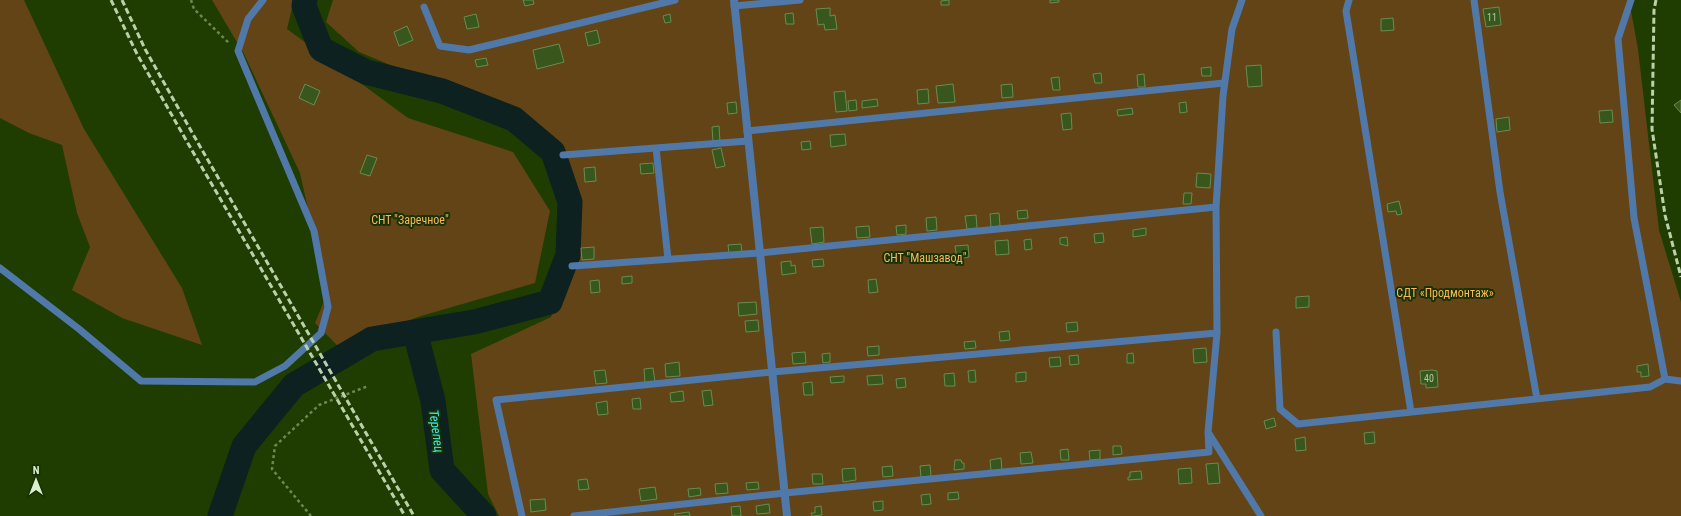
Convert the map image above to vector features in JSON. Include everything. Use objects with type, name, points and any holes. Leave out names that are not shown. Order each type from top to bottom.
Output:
[{"type":"street","points":[[734,3],[787,516]]},
{"type":"lane","points":[[0,268],[79,329],[141,381],[255,382],[285,366],[321,333],[328,307],[314,232],[238,51],[248,19],[263,0]]},
{"type":"lane","points":[[424,7],[440,46],[468,50],[674,0]]},
{"type":"lane","points":[[734,3],[800,0]]},
{"type":"lane","points":[[574,516],[785,493],[1208,452],[1208,432],[1217,333],[1216,207],[1224,83],[1232,29],[1242,0]]},
{"type":"lane","points":[[1349,0],[1346,11],[1411,412]]},
{"type":"lane","points":[[1474,0],[1500,192],[1537,399]]},
{"type":"lane","points":[[1631,0],[1618,40],[1634,218],[1665,379]]},
{"type":"lane","points":[[747,131],[1224,83]]},
{"type":"lane","points":[[563,155],[748,141]]},
{"type":"lane","points":[[656,148],[668,259]]},
{"type":"lane","points":[[572,266],[759,253],[1216,207]]},
{"type":"lane","points":[[1276,332],[1280,409],[1298,424],[1650,387],[1665,379],[1681,381]]},
{"type":"lane","points":[[522,516],[496,400],[772,372],[1217,333]]},
{"type":"lane","points":[[1208,432],[1261,516]]},
{"type":"path","points":[[191,0],[194,9],[238,51]]},
{"type":"path","points":[[311,516],[272,469],[275,446],[319,405],[368,386]]},
{"type":"green space","points":[[0,0],[24,0],[84,129],[182,288],[202,345],[122,318],[72,290],[90,247],[77,213],[62,145],[29,133],[0,118]]},
{"type":"green space","name":"СНТ \"Заречное\"","points":[[212,0],[294,0],[287,29],[408,118],[513,152],[550,211],[535,283],[421,316],[338,346],[315,323],[327,294],[300,173],[244,54]]},
{"type":"green space","name":"СНТ \"Машзавод\"","points":[[333,0],[1629,0],[1638,49],[1659,230],[1681,302],[1681,516],[499,516],[488,494],[471,354],[551,317],[571,261],[580,203],[566,163],[516,112],[436,84],[359,52],[326,22]]},
{"type":"building","points":[[523,0],[533,0],[534,4],[525,6]]},
{"type":"building","points":[[949,0],[949,5],[941,5],[941,1]]},
{"type":"building","points":[[1050,0],[1059,0],[1059,2],[1050,3]]},
{"type":"building","points":[[1499,7],[1501,25],[1486,27],[1483,9]]},
{"type":"building","points":[[830,8],[830,16],[835,15],[837,29],[825,30],[824,24],[818,25],[816,9]]},
{"type":"building","points":[[793,13],[794,24],[786,24],[785,14]]},
{"type":"building","points":[[476,14],[479,27],[467,29],[464,17]]},
{"type":"building","points":[[670,14],[671,22],[665,23],[663,16]]},
{"type":"building","points":[[1393,18],[1394,30],[1381,31],[1381,19]]},
{"type":"building","points":[[407,26],[413,40],[399,46],[394,32]]},
{"type":"building","points":[[597,30],[600,43],[588,46],[585,33]]},
{"type":"building","points":[[559,44],[564,62],[537,69],[533,50]]},
{"type":"building","points":[[486,58],[488,65],[477,67],[475,60]]},
{"type":"building","points":[[1261,65],[1262,86],[1248,87],[1246,66]]},
{"type":"building","points":[[1211,67],[1211,76],[1202,76],[1201,68]]},
{"type":"building","points":[[1101,73],[1102,83],[1095,83],[1093,74]]},
{"type":"building","points":[[1144,74],[1145,87],[1138,87],[1137,75]]},
{"type":"building","points":[[1059,77],[1060,90],[1053,90],[1051,78]]},
{"type":"building","points":[[305,84],[320,91],[314,105],[299,98]]},
{"type":"building","points":[[953,84],[955,102],[938,103],[936,86]]},
{"type":"building","points":[[1012,84],[1013,97],[1002,98],[1001,85]]},
{"type":"building","points":[[928,89],[929,103],[918,104],[917,90]]},
{"type":"building","points":[[845,91],[847,111],[836,112],[834,92]]},
{"type":"building","points":[[877,99],[878,106],[862,108],[862,101]]},
{"type":"building","points":[[856,100],[857,110],[849,111],[848,101]]},
{"type":"building","points":[[1681,100],[1681,113],[1674,105]]},
{"type":"building","points":[[736,102],[737,113],[728,114],[727,103]]},
{"type":"building","points":[[1186,102],[1187,112],[1180,113],[1179,103]]},
{"type":"building","points":[[1132,108],[1133,114],[1118,116],[1117,110]]},
{"type":"building","points":[[1612,110],[1613,122],[1600,123],[1599,111]]},
{"type":"building","points":[[1071,113],[1072,129],[1063,130],[1061,114]]},
{"type":"building","points":[[1509,117],[1510,130],[1497,132],[1496,119]]},
{"type":"building","points":[[719,126],[720,142],[713,142],[712,127]]},
{"type":"building","points":[[845,134],[846,145],[831,147],[830,135]]},
{"type":"building","points":[[810,141],[811,149],[802,150],[801,142]]},
{"type":"building","points":[[721,148],[725,166],[716,168],[712,150]]},
{"type":"building","points":[[367,155],[377,158],[370,176],[360,173]]},
{"type":"building","points":[[653,163],[654,173],[641,174],[640,164]]},
{"type":"building","points":[[595,167],[596,181],[585,182],[584,168]]},
{"type":"building","points":[[1197,173],[1211,174],[1210,188],[1196,187]]},
{"type":"building","points":[[1184,193],[1192,193],[1191,204],[1183,204]]},
{"type":"building","points":[[1399,201],[1402,214],[1397,215],[1396,211],[1388,212],[1387,204]]},
{"type":"building","points":[[1027,210],[1028,218],[1018,219],[1017,211]]},
{"type":"building","points":[[999,213],[1000,226],[991,227],[990,214]]},
{"type":"building","points":[[976,215],[977,228],[967,229],[965,216]]},
{"type":"building","points":[[936,217],[937,230],[927,231],[926,218]]},
{"type":"building","points":[[906,225],[906,234],[897,235],[896,226]]},
{"type":"building","points":[[869,226],[870,237],[857,238],[856,227]]},
{"type":"building","points":[[823,227],[824,242],[812,244],[810,228]]},
{"type":"building","points":[[1146,228],[1146,235],[1133,237],[1133,230]]},
{"type":"building","points":[[1103,233],[1104,242],[1095,243],[1094,234]]},
{"type":"building","points":[[1067,237],[1068,246],[1060,244],[1060,238]]},
{"type":"building","points":[[1031,239],[1032,249],[1025,250],[1024,240]]},
{"type":"building","points":[[1008,240],[1009,254],[996,255],[995,241]]},
{"type":"building","points":[[741,244],[742,252],[729,253],[728,245]]},
{"type":"building","points":[[968,245],[969,257],[957,259],[955,246]]},
{"type":"building","points":[[594,247],[594,259],[582,260],[581,248]]},
{"type":"building","points":[[823,259],[824,266],[813,267],[812,260]]},
{"type":"building","points":[[791,261],[791,266],[795,265],[796,273],[782,275],[781,262]]},
{"type":"building","points":[[632,276],[632,283],[622,284],[622,277]]},
{"type":"building","points":[[876,279],[878,292],[869,293],[868,280]]},
{"type":"building","points":[[599,280],[600,292],[591,293],[590,281]]},
{"type":"building","points":[[1309,296],[1309,307],[1296,308],[1296,297]]},
{"type":"building","points":[[756,302],[757,314],[739,316],[738,303]]},
{"type":"building","points":[[758,320],[759,331],[746,332],[745,321]]},
{"type":"building","points":[[1077,322],[1078,331],[1067,332],[1066,323]]},
{"type":"building","points":[[1009,331],[1010,340],[1000,341],[999,332]]},
{"type":"building","points":[[975,341],[976,348],[965,349],[964,342]]},
{"type":"building","points":[[879,346],[879,355],[868,356],[867,347]]},
{"type":"building","points":[[1206,348],[1207,362],[1194,363],[1193,349]]},
{"type":"building","points":[[805,352],[806,363],[793,364],[792,353]]},
{"type":"building","points":[[830,353],[830,362],[823,363],[822,354]]},
{"type":"building","points":[[1133,353],[1134,363],[1127,363],[1127,354]]},
{"type":"building","points":[[1078,355],[1079,364],[1070,365],[1069,356]]},
{"type":"building","points":[[1060,357],[1061,366],[1050,367],[1049,358]]},
{"type":"building","points":[[679,362],[680,376],[666,377],[665,364]]},
{"type":"building","points":[[1648,364],[1649,376],[1641,377],[1641,372],[1637,372],[1637,366]]},
{"type":"building","points":[[653,368],[655,382],[645,383],[644,369]]},
{"type":"building","points":[[605,370],[607,383],[596,384],[594,371]]},
{"type":"building","points":[[975,370],[976,382],[969,382],[968,371]]},
{"type":"building","points":[[1420,371],[1437,371],[1438,387],[1426,388],[1426,384],[1421,384]]},
{"type":"building","points":[[1026,372],[1026,381],[1016,382],[1016,373]]},
{"type":"building","points":[[954,373],[955,386],[945,386],[944,374]]},
{"type":"building","points":[[882,375],[883,384],[868,385],[867,376]]},
{"type":"building","points":[[844,376],[844,382],[831,383],[830,377]]},
{"type":"building","points":[[905,378],[906,387],[897,388],[896,379]]},
{"type":"building","points":[[812,382],[813,395],[804,395],[803,383]]},
{"type":"building","points":[[711,390],[713,405],[704,406],[702,391]]},
{"type":"building","points":[[683,391],[684,401],[671,402],[670,393]]},
{"type":"building","points":[[640,398],[641,409],[633,409],[632,399]]},
{"type":"building","points":[[607,401],[608,414],[598,415],[596,403]]},
{"type":"building","points":[[1274,418],[1276,426],[1266,429],[1264,421]]},
{"type":"building","points":[[1374,432],[1375,443],[1365,444],[1364,433]]},
{"type":"building","points":[[1305,437],[1306,450],[1296,451],[1295,439]]},
{"type":"building","points":[[1113,446],[1121,446],[1122,454],[1113,455]]},
{"type":"building","points":[[1068,449],[1069,460],[1061,460],[1060,450]]},
{"type":"building","points":[[1100,450],[1100,459],[1090,460],[1089,451]]},
{"type":"building","points":[[1031,452],[1033,463],[1021,464],[1020,453]]},
{"type":"building","points":[[1001,458],[1002,470],[991,471],[990,460]]},
{"type":"building","points":[[955,460],[961,460],[962,463],[964,463],[964,469],[954,470]]},
{"type":"building","points":[[1218,463],[1220,483],[1208,484],[1206,464]]},
{"type":"building","points":[[930,465],[931,476],[921,477],[920,466]]},
{"type":"building","points":[[892,466],[893,476],[883,477],[882,467]]},
{"type":"building","points":[[855,468],[856,480],[843,482],[842,469]]},
{"type":"building","points":[[1191,468],[1192,483],[1179,484],[1178,469]]},
{"type":"building","points":[[1141,471],[1142,479],[1128,480],[1128,477],[1130,477],[1130,472]]},
{"type":"building","points":[[812,474],[822,474],[823,484],[813,484]]},
{"type":"building","points":[[587,479],[589,489],[579,490],[578,480]]},
{"type":"building","points":[[758,482],[759,489],[747,490],[746,483]]},
{"type":"building","points":[[727,483],[728,493],[716,494],[715,484]]},
{"type":"building","points":[[655,487],[657,499],[641,501],[639,489]]},
{"type":"building","points":[[700,488],[701,495],[689,497],[688,489]]},
{"type":"building","points":[[958,492],[959,499],[948,500],[948,493]]},
{"type":"building","points":[[930,494],[931,504],[922,505],[921,495]]},
{"type":"building","points":[[545,499],[546,510],[531,512],[530,500]]},
{"type":"building","points":[[883,501],[883,510],[874,511],[873,502]]},
{"type":"building","points":[[769,504],[770,513],[757,514],[756,506]]},
{"type":"building","points":[[740,506],[741,516],[732,516],[731,507]]},
{"type":"building","points":[[821,506],[822,515],[812,516],[811,513],[815,513],[815,507]]},
{"type":"building","points":[[689,512],[690,516],[675,516],[674,514]]},
{"type":"waterway","points":[[220,516],[244,446],[294,385],[372,339],[474,322],[550,302],[568,255],[570,202],[553,152],[514,119],[442,91],[366,72],[321,49],[304,6],[305,0]]},
{"type":"waterway","name":"Терепец","points":[[415,332],[433,401],[442,470],[484,516]]},
{"type":"railway","points":[[111,0],[137,54],[405,516]]},
{"type":"railway","points":[[122,0],[145,49],[194,136],[414,516]]},
{"type":"railway","points":[[1656,0],[1654,10],[1652,129],[1665,215],[1681,277]]},
{"type":"park label","name":"СДТ «Продмонтаж»","points":[[1445,293]]}]
